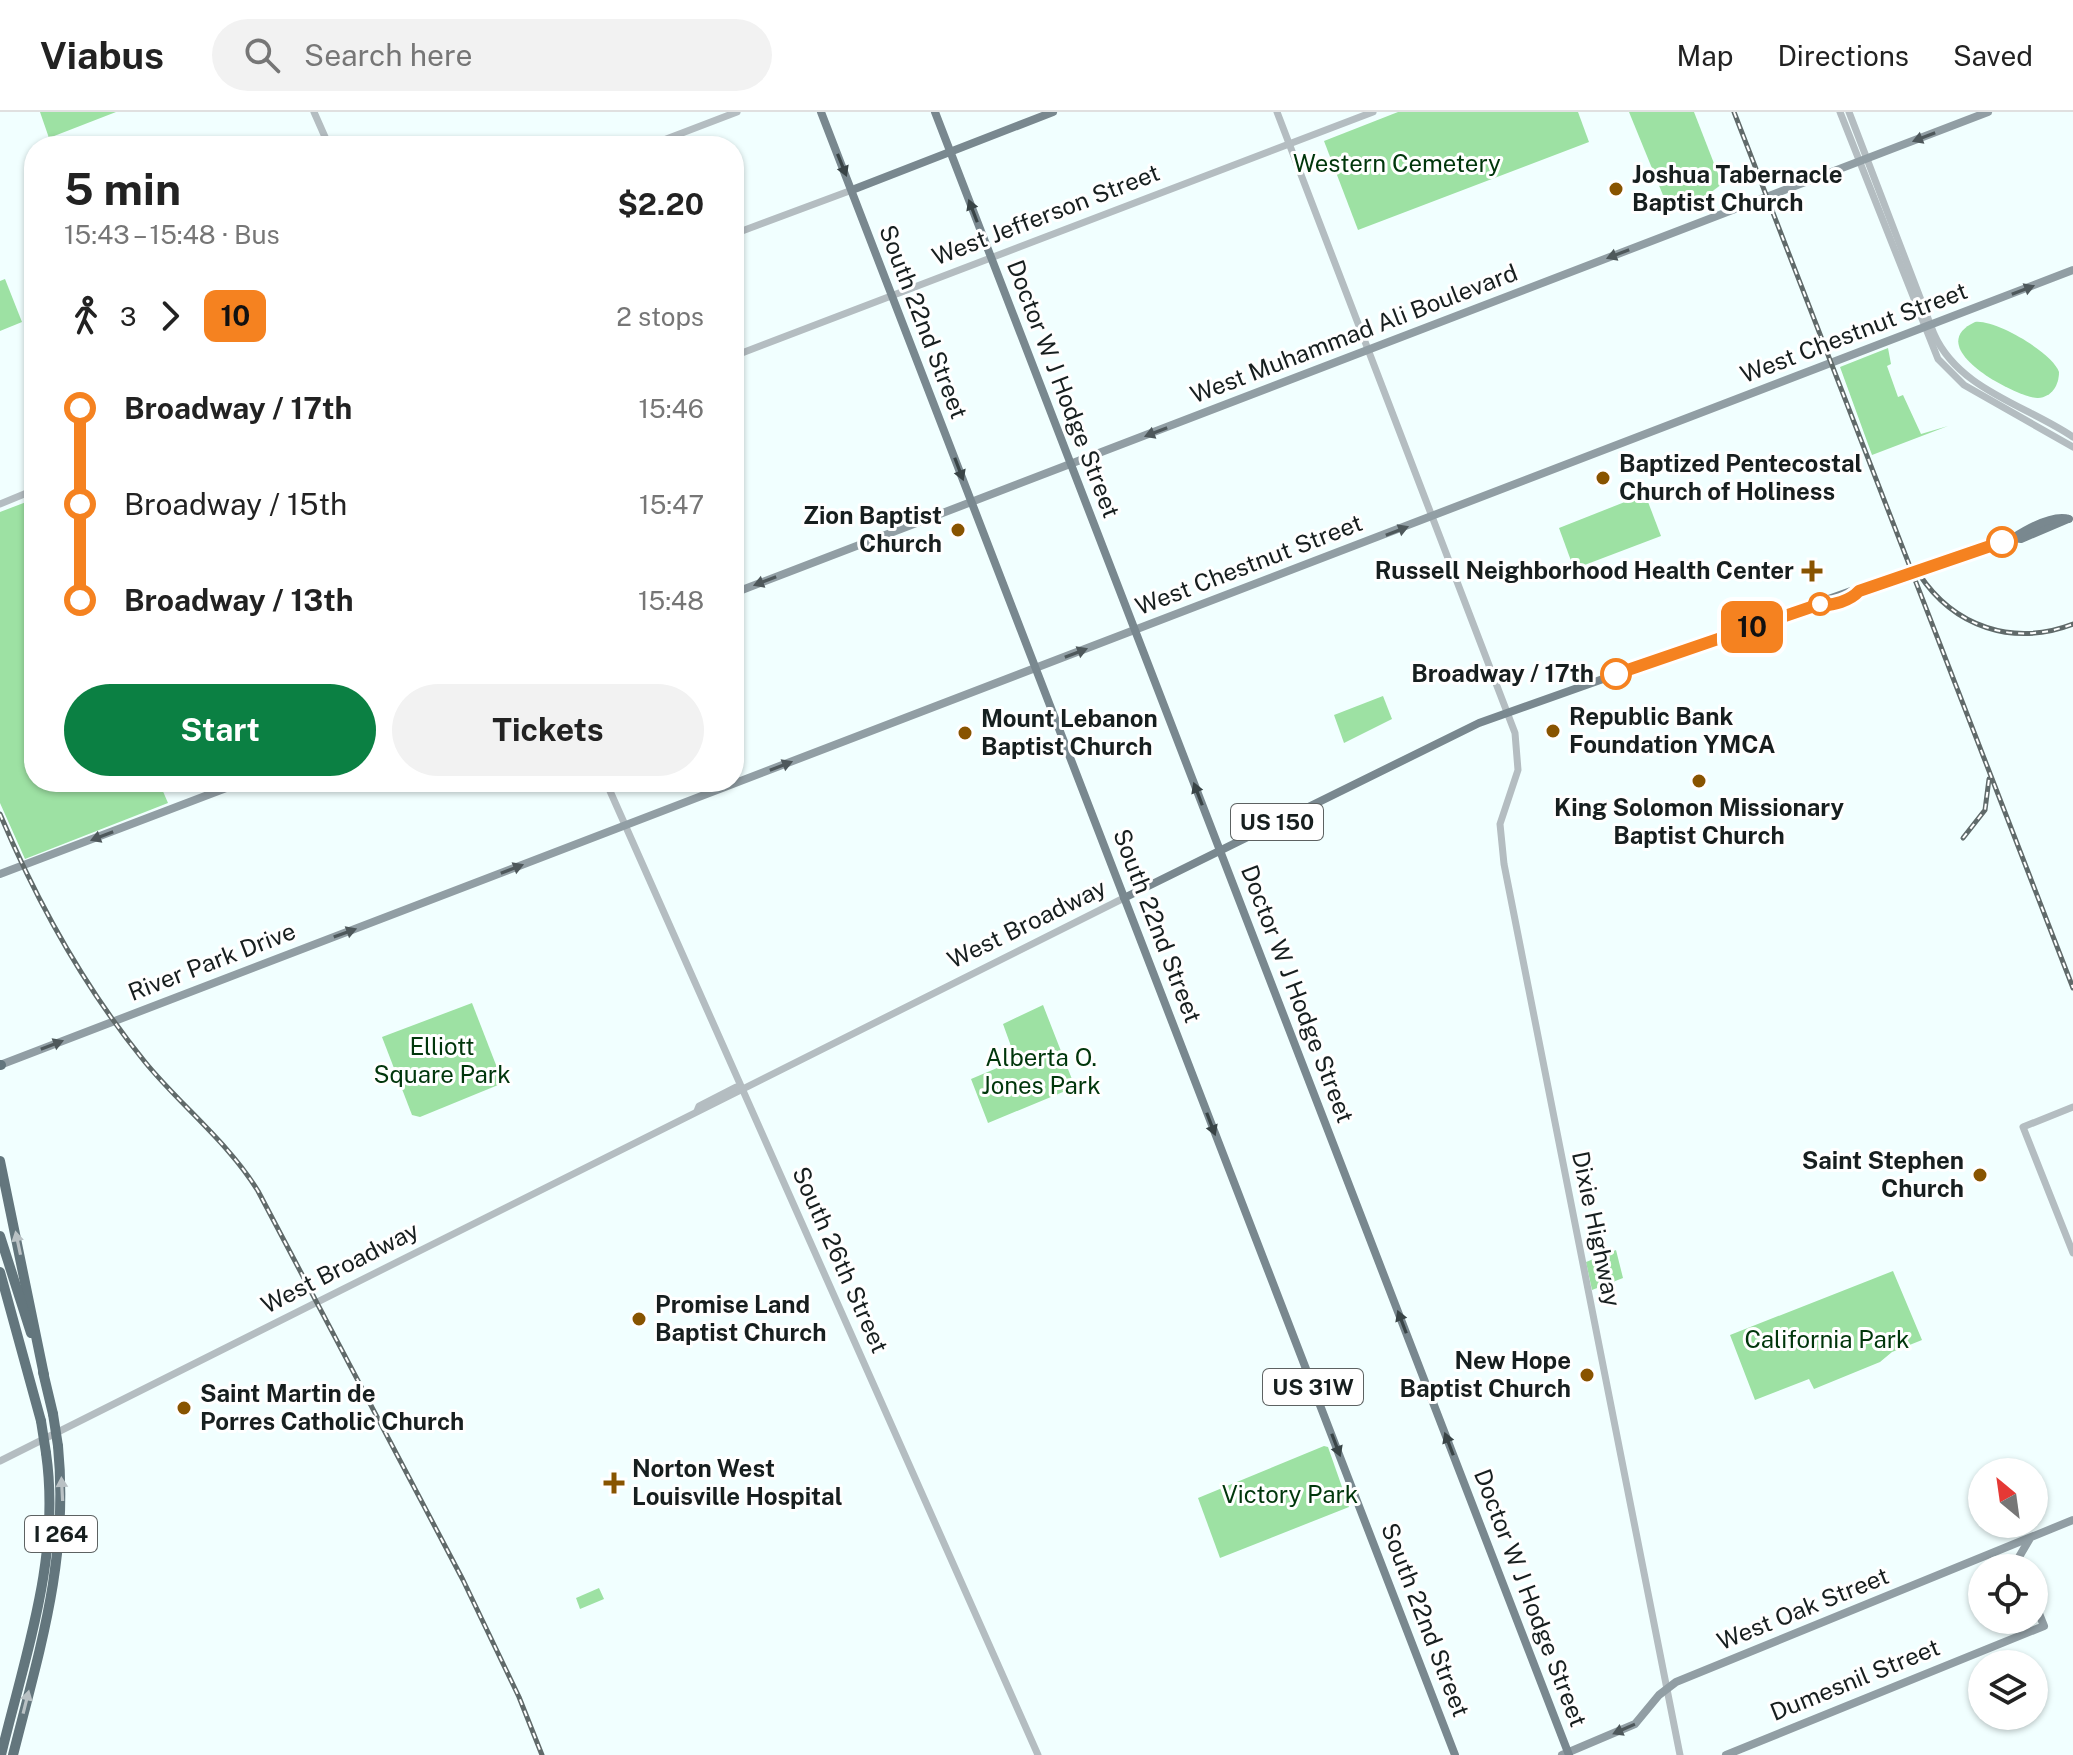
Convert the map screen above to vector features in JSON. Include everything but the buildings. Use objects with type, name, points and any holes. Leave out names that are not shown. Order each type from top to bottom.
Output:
[{"type":"highway","points":[[0,1161],[44,1375]]},
{"type":"highway","name":"I 264","points":[[0,1236],[44,1375],[53,1414],[58,1446],[62,1530],[46,1621],[13,1755]]},
{"type":"highway","name":"I 264","points":[[0,1272],[41,1421],[50,1530],[40,1602],[1,1755]]},
{"type":"highway","points":[[0,1295],[30,1379]]},
{"type":"main road","name":"South 22nd Street","points":[[821,112],[1455,1755]]},
{"type":"main road","name":"Doctor W J Hodge Street","points":[[935,112],[1566,1754]]},
{"type":"main road","points":[[852,190],[1053,112]]},
{"type":"main road","name":"West Muhammad Ali Boulevard","points":[[744,589],[1988,112]]},
{"type":"main road","name":"West Chestnut Street","points":[[744,781],[2073,270]]},
{"type":"main road","name":"West Broadway","points":[[1124,898],[1418,751],[1509,712],[1820,604],[1846,599],[1859,591],[2013,538],[2027,529],[2063,517],[2071,518]]},
{"type":"main road","points":[[0,874],[216,792]]},
{"type":"main road","name":"West Chestnut Street","points":[[439,897],[714,792]]},
{"type":"main road","name":"River Park Drive","points":[[0,1065],[439,897]]},
{"type":"main road","name":"West Oak Street","points":[[2048,1530],[2073,1520]]},
{"type":"main road","name":"West Oak Street","points":[[1566,1754],[1635,1724],[1666,1688],[2030,1538]]},
{"type":"main road","points":[[2010,1546],[2014,1554]]},
{"type":"main road","points":[[2012,1637],[2015,1634]]},
{"type":"main road","name":"Dumesnil Street","points":[[1726,1755],[2021,1634]]},
{"type":"street","points":[[314,112],[325,136]]},
{"type":"street","points":[[674,136],[737,112]]},
{"type":"street","name":"Dixie Highway","points":[[1277,112],[1509,712],[1517,743],[1518,770],[1500,824],[1502,854],[1680,1755]]},
{"type":"street","name":"West Jefferson Street","points":[[744,352],[1373,112]]},
{"type":"street","points":[[1840,112],[1863,160],[1938,359],[1958,380],[2073,447]]},
{"type":"street","points":[[1849,112],[1863,160]]},
{"type":"street","points":[[744,230],[852,190]]},
{"type":"street","points":[[1928,326],[1956,368],[2073,437]]},
{"type":"street","points":[[0,504],[24,494]]},
{"type":"street","name":"South 26th Street","points":[[611,792],[1038,1755]]},
{"type":"street","name":"West Broadway","points":[[1,1459],[697,1111],[699,1106],[736,1087],[743,1089],[1124,898]]},
{"type":"street","points":[[2073,1107],[2023,1127],[2073,1253]]},
{"type":"green space","points":[[40,112],[116,112],[54,136],[48,136]]},
{"type":"green space","name":"Western Cemetery","points":[[1398,112],[1578,112],[1589,142],[1358,230],[1324,141]]},
{"type":"green space","points":[[1629,112],[1694,112],[1722,184],[1698,202],[1667,205]]},
{"type":"green space","points":[[5,279],[22,322],[0,331],[0,281]]},
{"type":"green space","points":[[1975,322],[2009,331],[2046,356],[2059,372],[2054,390],[2043,397],[2028,396],[1979,370],[1966,358],[1959,345],[1961,333]]},
{"type":"green space","points":[[1888,348],[1891,364],[1887,366],[1898,397],[1903,395],[1921,434],[1948,426],[1872,455],[1840,367]]},
{"type":"green space","points":[[1645,494],[1661,536],[1574,569],[1559,528]]},
{"type":"green space","points":[[24,503],[24,792],[163,792],[168,803],[25,859],[0,803],[0,512]]},
{"type":"green space","points":[[1383,696],[1392,719],[1344,743],[1334,715]]},
{"type":"green space","name":"Elliott Square Park","points":[[472,1003],[503,1083],[420,1117],[412,1115],[382,1037]]},
{"type":"green space","name":"Alberta O. Jones Park","points":[[1043,1005],[1075,1087],[988,1123],[971,1079],[1016,1060],[1003,1024]]},
{"type":"green space","points":[[1616,1250],[1623,1278],[1592,1290],[1586,1262]]},
{"type":"green space","name":"California Park","points":[[1893,1271],[1922,1340],[1892,1352],[1880,1362],[1814,1389],[1809,1379],[1755,1400],[1730,1335]]},
{"type":"green space","name":"Victory Park","points":[[1328,1447],[1349,1507],[1220,1558],[1198,1498]]},
{"type":"green space","points":[[599,1588],[604,1599],[580,1609],[576,1598]]},
{"type":"railway","points":[[1734,112],[2073,988]]},
{"type":"railway","points":[[1919,574],[1949,607],[1987,628],[2029,633],[2051,631],[2073,624]]},
{"type":"railway","points":[[1963,838],[1985,810],[1989,779]]},
{"type":"railway","points":[[0,814],[46,911],[102,1004],[145,1062],[219,1140],[258,1191],[463,1580],[519,1697],[542,1755]]},
{"type":"bus line","name":"10","points":[[1616,674],[1820,604],[1827,606],[1854,596],[1859,591],[2002,542]]},
{"type":"place","name":"Joshua Tabernacle Baptist Church","points":[[1616,189]]},
{"type":"place","name":"Baptized Pentecostal Church of Holiness","points":[[1603,478]]},
{"type":"place","name":"Zion Baptist Church","points":[[958,530]]},
{"type":"place","name":"Russell Neighborhood Health Center","points":[[1812,571]]},
{"type":"place","name":"Broadway / 17th","points":[[1616,674]]},
{"type":"place","name":"Republic Bank Foundation YMCA","points":[[1553,731]]},
{"type":"place","name":"Mount Lebanon Baptist Church","points":[[965,733]]},
{"type":"place","name":"King Solomon Missionary Baptist Church","points":[[1699,781]]},
{"type":"place","name":"Saint Stephen Church","points":[[1980,1175]]},
{"type":"place","name":"Promise Land Baptist Church","points":[[639,1319]]},
{"type":"place","name":"New Hope Baptist Church","points":[[1587,1375]]},
{"type":"place","name":"Saint Martin de Porres Catholic Church","points":[[184,1408]]},
{"type":"place","name":"Norton West Louisville Hospital","points":[[614,1483]]}]
